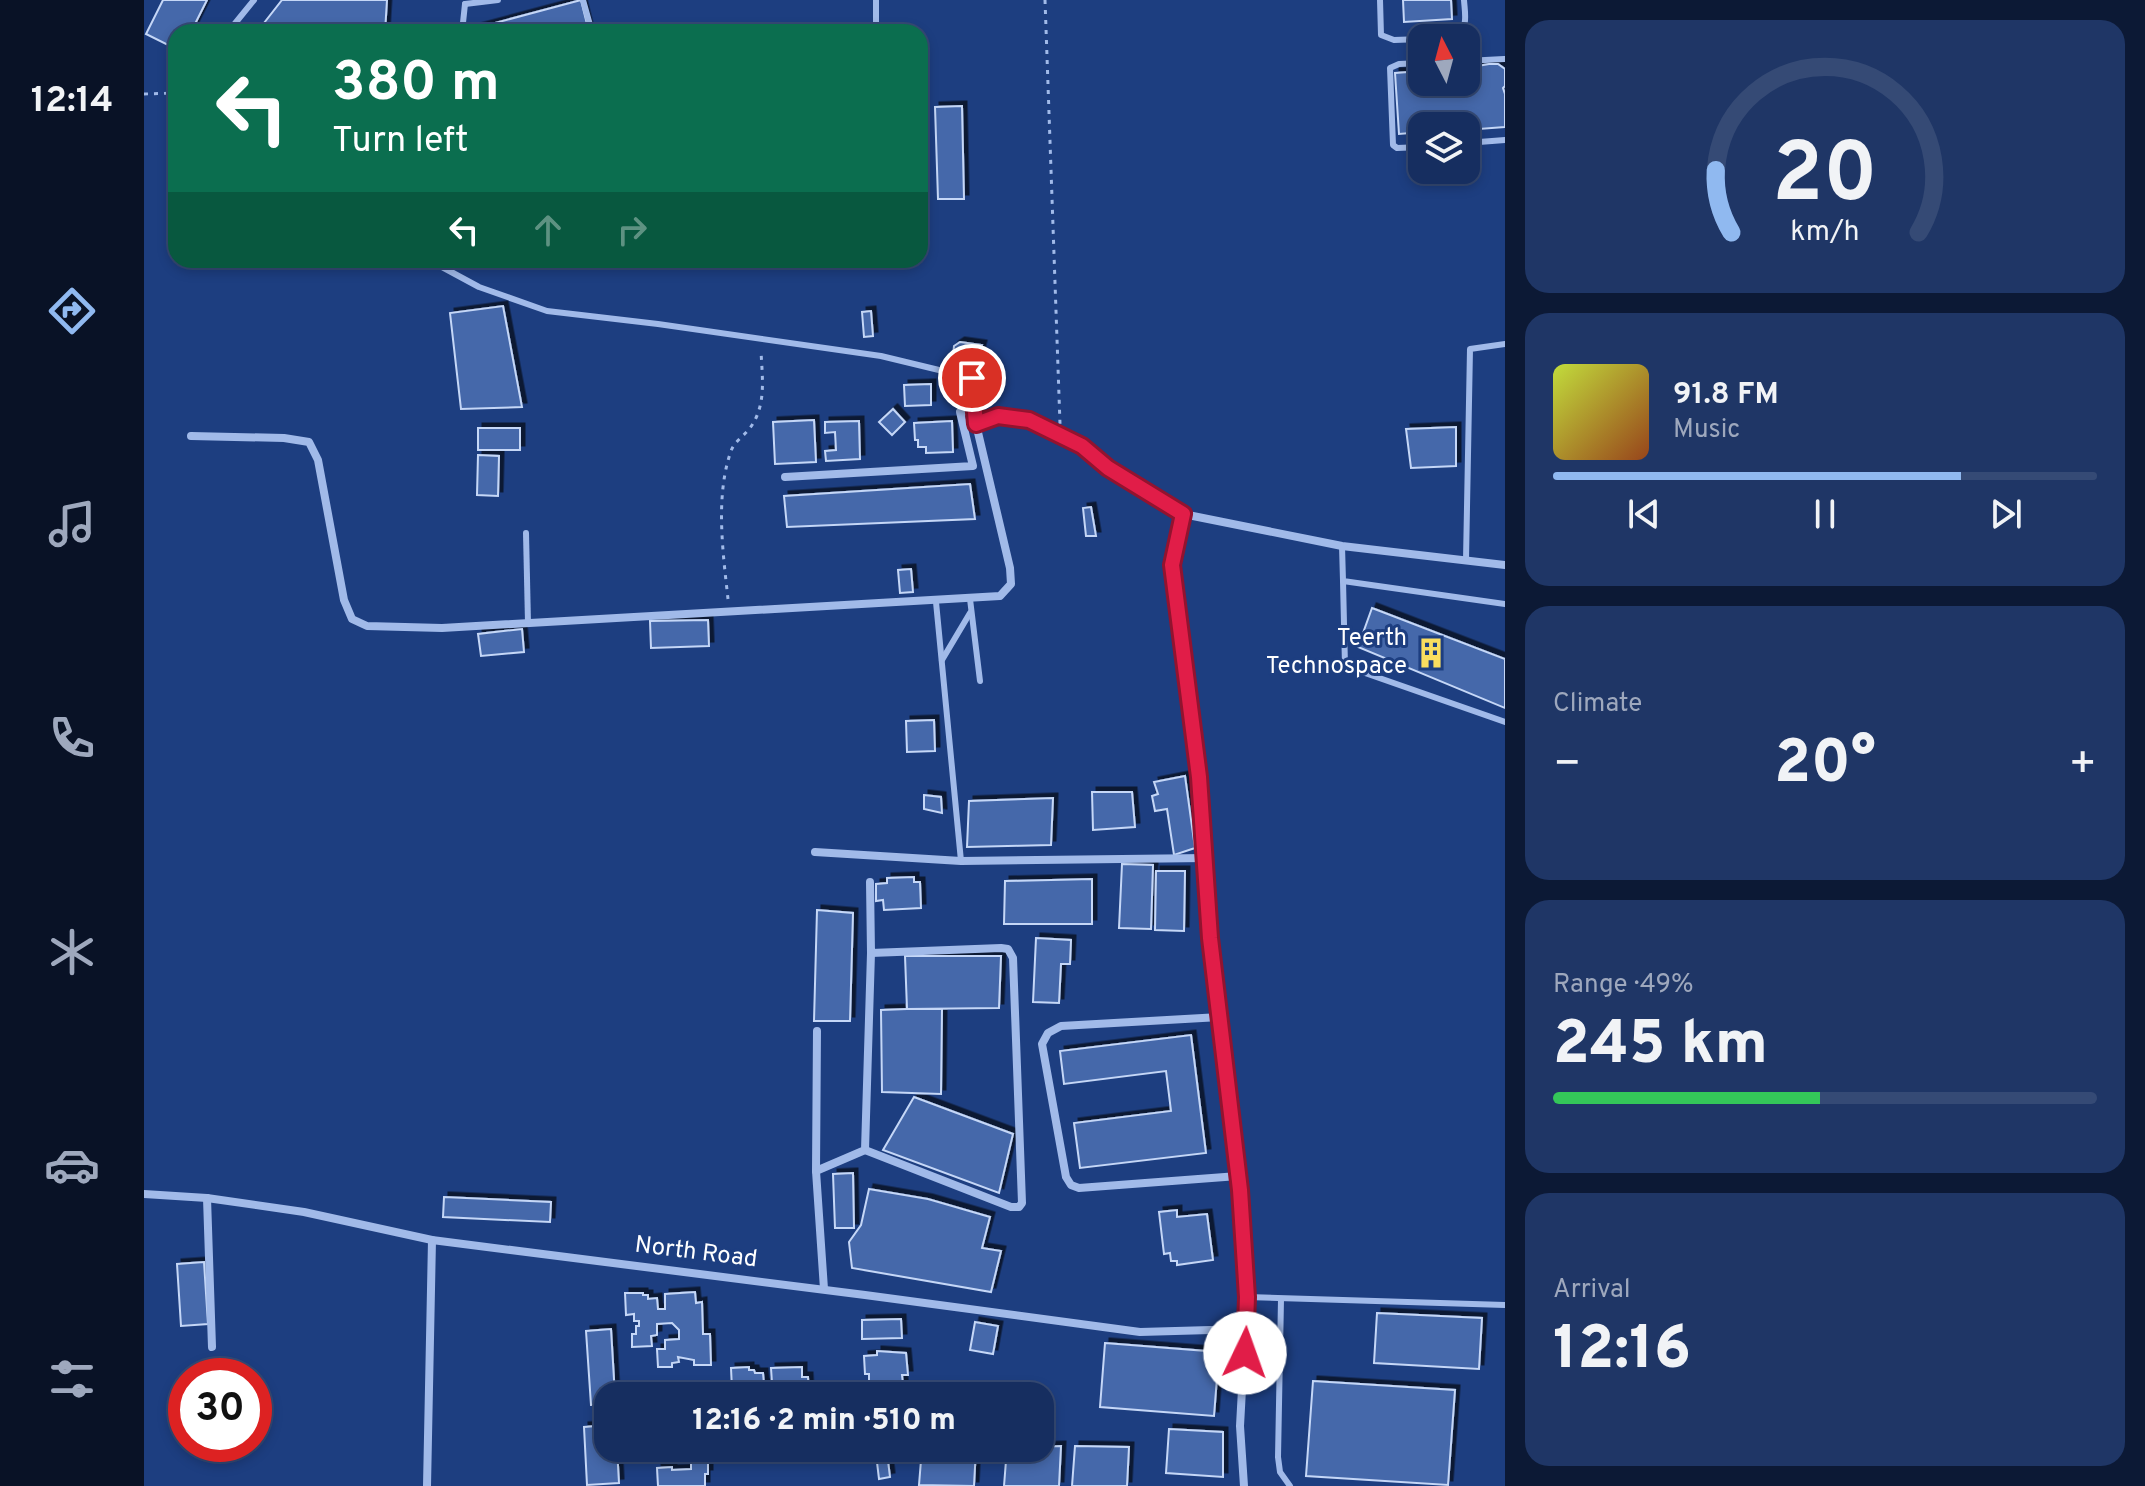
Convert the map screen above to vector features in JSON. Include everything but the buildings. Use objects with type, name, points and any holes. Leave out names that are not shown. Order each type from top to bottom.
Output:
[{"type":"street","points":[[785,477],[973,466],[960,412],[975,410]]},
{"type":"street","points":[[191,436],[284,438],[309,442],[318,460],[344,600],[352,619],[367,626],[427,628],[936,602],[1000,596],[1011,584],[1010,568],[976,424],[998,416],[1029,420],[1082,446],[1108,468],[1183,514],[1342,546],[1505,565]]},
{"type":"street","points":[[1183,514],[1172,565],[1197,761],[1210,938],[1238,1176],[1247,1297],[1240,1426],[1244,1486]]},
{"type":"street","points":[[815,852],[961,861],[1206,858]]},
{"type":"street","points":[[865,1150],[870,882]]},
{"type":"street","points":[[816,1171],[865,1150],[1011,1207],[1019,1207],[1022,1203],[1013,958],[1008,949],[871,953]]},
{"type":"street","points":[[1220,1017],[1061,1026],[1048,1033],[1042,1044],[1066,1177],[1071,1185],[1079,1188],[1238,1176]]},
{"type":"street","points":[[817,1031],[816,1171],[824,1289]]},
{"type":"street","name":"North Road","points":[[144,1194],[207,1198],[304,1212],[432,1240],[1140,1332],[1246,1329]]},
{"type":"street","points":[[207,1198],[212,1347]]},
{"type":"street","points":[[427,1486],[432,1240]]},
{"type":"lane","points":[[234,24],[254,0]]},
{"type":"lane","points":[[463,24],[465,2],[498,0]]},
{"type":"lane","points":[[583,0],[590,24]]},
{"type":"lane","points":[[876,0],[876,24]]},
{"type":"lane","points":[[1380,0],[1381,35],[1394,40],[1408,40]]},
{"type":"lane","points":[[1464,0],[1466,24]]},
{"type":"lane","points":[[1480,60],[1505,59]]},
{"type":"lane","points":[[1408,64],[1390,68],[1393,145],[1408,148]]},
{"type":"lane","points":[[1480,142],[1505,140]]},
{"type":"lane","points":[[444,268],[479,287],[547,311],[881,356],[972,378],[976,424]]},
{"type":"lane","points":[[1466,560],[1470,349],[1505,344]]},
{"type":"lane","points":[[526,533],[528,623]]},
{"type":"lane","points":[[1342,546],[1345,666],[1505,722]]},
{"type":"lane","points":[[1343,581],[1505,604]]},
{"type":"lane","points":[[970,599],[980,681]]},
{"type":"lane","points":[[936,602],[961,861]]},
{"type":"lane","points":[[942,660],[970,613]]},
{"type":"lane","points":[[1247,1297],[1505,1305]]},
{"type":"lane","points":[[1281,1299],[1278,1457],[1280,1472],[1290,1486]]},
{"type":"path","points":[[1045,0],[1061,435]]},
{"type":"path","points":[[144,94],[168,93]]},
{"type":"path","points":[[729,611],[722,514],[725,475],[732,448],[751,426],[763,404],[761,339]]},
{"type":"place","name":"Teerth Technospace","points":[[1431,653]]},
{"type":"route","points":[[972,378],[976,424],[998,416],[1029,420],[1082,446],[1108,468],[1183,514],[1172,565],[1199,777],[1210,938],[1240,1190],[1247,1297],[1245,1353]]}]
